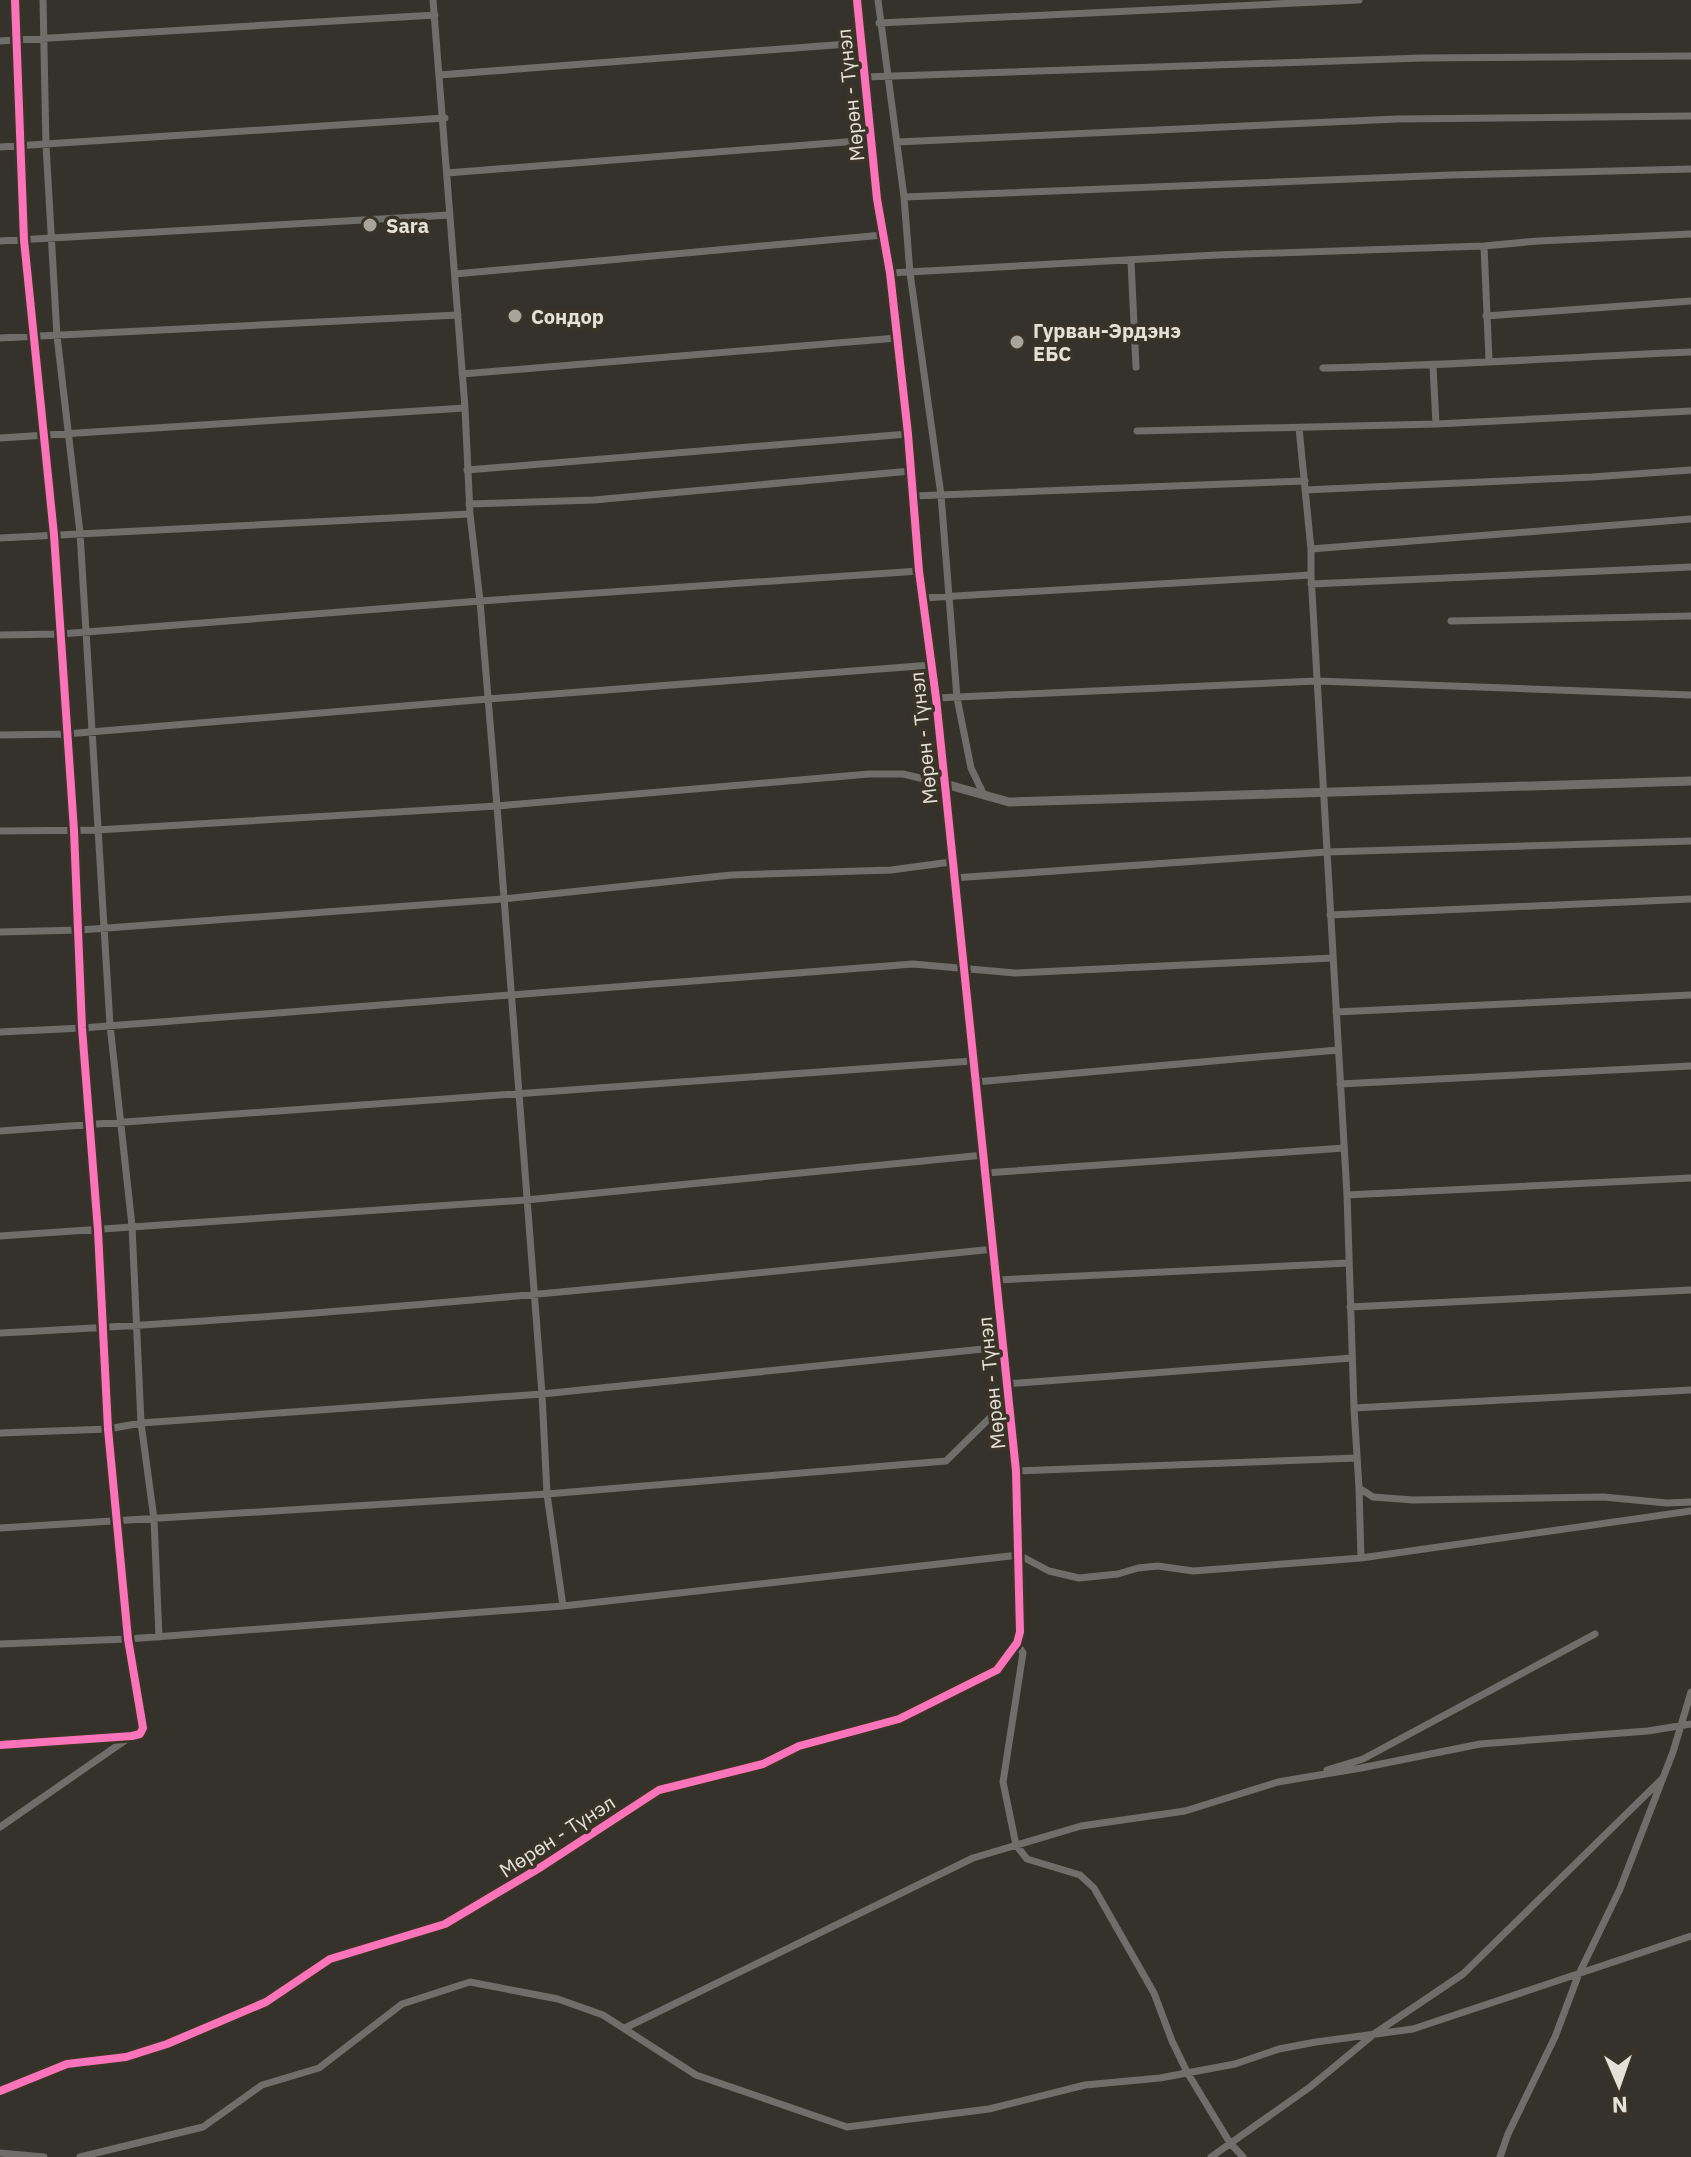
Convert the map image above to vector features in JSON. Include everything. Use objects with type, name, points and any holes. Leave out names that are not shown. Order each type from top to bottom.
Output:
[{"type":"street","points":[[0,1745],[132,1736],[140,1734],[143,1728],[128,1639],[108,1429],[61,634],[24,240],[15,0]]},
{"type":"street","points":[[43,0],[46,145],[57,336],[80,533],[110,1025],[132,1226],[141,1423],[154,1519],[159,1637]]},
{"type":"street","points":[[433,0],[445,118],[469,504],[497,806],[547,1494],[563,1606]]},
{"type":"street","name":"Мөрөн - Түнэл","points":[[0,2091],[67,2064],[126,2057],[167,2044],[266,2002],[330,1959],[445,1924],[541,1867],[659,1790],[763,1764],[799,1746],[899,1719],[997,1670],[1017,1643],[1020,1632],[1016,1471],[936,698],[919,571],[908,434],[871,140],[857,0]]},
{"type":"street","points":[[878,0],[904,197],[910,273],[941,495],[957,698],[971,768],[984,797]]},
{"type":"street","points":[[879,23],[1359,0]]},
{"type":"street","points":[[0,41],[435,15]]},
{"type":"street","points":[[439,75],[861,43]]},
{"type":"street","points":[[865,77],[1422,58],[1691,56]]},
{"type":"street","points":[[897,142],[1397,119],[1691,116]]},
{"type":"street","points":[[0,147],[445,118]]},
{"type":"street","points":[[447,173],[871,140]]},
{"type":"street","points":[[904,197],[1451,175],[1691,169]]},
{"type":"street","points":[[0,241],[450,215]]},
{"type":"street","points":[[890,273],[1691,234]]},
{"type":"street","points":[[455,274],[883,235]]},
{"type":"street","points":[[1484,246],[1489,360]]},
{"type":"street","points":[[1131,261],[1136,367]]},
{"type":"street","points":[[1486,316],[1691,301]]},
{"type":"street","points":[[0,338],[458,315]]},
{"type":"street","points":[[462,374],[897,338]]},
{"type":"street","points":[[1323,368],[1433,366],[1489,360],[1691,352]]},
{"type":"street","points":[[1433,366],[1436,424]]},
{"type":"street","points":[[0,438],[465,408]]},
{"type":"street","points":[[1137,431],[1436,424],[1691,411]]},
{"type":"street","points":[[1299,428],[1311,549],[1347,1195],[1361,1558]]},
{"type":"street","points":[[467,470],[908,434]]},
{"type":"street","points":[[913,496],[1592,477],[1691,470]]},
{"type":"street","points":[[469,504],[594,500],[911,471]]},
{"type":"street","points":[[0,538],[470,514]]},
{"type":"street","points":[[1311,549],[1691,519]]},
{"type":"street","points":[[1311,584],[1691,567]]},
{"type":"street","points":[[0,635],[61,634],[919,571]]},
{"type":"street","points":[[923,598],[1311,575]]},
{"type":"street","points":[[1451,621],[1691,616]]},
{"type":"street","points":[[0,735],[66,734],[932,665]]},
{"type":"street","points":[[936,698],[1317,681],[1691,695]]},
{"type":"street","points":[[0,831],[97,830],[497,806],[869,774],[903,774],[1009,802],[1691,781]]},
{"type":"street","points":[[953,878],[1327,852],[1691,841]]},
{"type":"street","points":[[0,932],[80,930],[503,899],[731,875],[891,870],[951,862]]},
{"type":"street","points":[[1330,915],[1691,899]]},
{"type":"street","points":[[0,1032],[913,964],[1015,973],[1333,958]]},
{"type":"street","points":[[1336,1012],[1691,995]]},
{"type":"street","points":[[975,1082],[1338,1050]]},
{"type":"street","points":[[0,1131],[972,1061]]},
{"type":"street","points":[[1340,1084],[1691,1066]]},
{"type":"street","points":[[985,1173],[1344,1148]]},
{"type":"street","points":[[0,1236],[526,1200],[984,1155]]},
{"type":"street","points":[[1347,1195],[1691,1178]]},
{"type":"street","points":[[0,1333],[137,1326],[534,1296],[994,1249]]},
{"type":"street","points":[[997,1280],[1349,1263]]},
{"type":"street","points":[[1350,1307],[1691,1290]]},
{"type":"street","points":[[0,1433],[108,1429],[141,1423],[542,1394],[1003,1347]]},
{"type":"street","points":[[1006,1384],[1352,1358]]},
{"type":"street","points":[[1354,1408],[1691,1390]]},
{"type":"street","points":[[0,1528],[547,1494],[946,1461],[1007,1401]]},
{"type":"street","points":[[1016,1471],[1357,1458]]},
{"type":"street","points":[[1359,1488],[1373,1497],[1413,1500],[1603,1497],[1691,1502]]},
{"type":"street","points":[[0,1644],[159,1637],[563,1606],[1019,1555],[1049,1571],[1079,1578],[1158,1566],[1193,1571],[1361,1558],[1691,1511]]},
{"type":"street","points":[[1299,1779],[1363,1759],[1595,1634]]},
{"type":"street","points":[[1017,1643],[1023,1653],[1003,1782],[1016,1845],[1027,1859],[1080,1875],[1089,1882],[1154,1993],[1187,2072],[1230,2143],[1243,2157]]},
{"type":"street","points":[[1500,2157],[1555,2037],[1578,1976],[1620,1889],[1691,1692]]},
{"type":"street","points":[[625,2028],[973,1858],[1081,1826],[1185,1811],[1278,1782],[1480,1744],[1691,1724]]},
{"type":"street","points":[[0,1827],[132,1736]]},
{"type":"street","points":[[1211,2157],[1310,2087],[1374,2034],[1463,1974],[1662,1779]]},
{"type":"street","points":[[80,2157],[203,2127],[262,2085],[319,2068],[402,2004],[470,1982],[558,1999],[603,2015],[696,2075],[847,2127],[989,2109],[1085,2085],[1160,2078],[1235,2064],[1291,2047],[1413,2029],[1691,1936]]},
{"type":"street","points":[[0,2153],[44,2157]]},
{"type":"cycle path","points":[[0,1745],[132,1736],[140,1734],[143,1728],[128,1639],[108,1429],[54,535],[24,240],[15,0]]},
{"type":"cycle path","points":[[0,2091],[67,2064],[126,2057],[167,2044],[266,2002],[330,1959],[445,1924],[541,1867],[659,1790],[763,1764],[799,1746],[899,1719],[997,1670],[1017,1643],[1020,1632],[1016,1471],[936,698],[919,571],[908,434],[890,273],[877,199],[857,0]]},
{"type":"place","name":"Sara","points":[[370,225]]},
{"type":"place","name":"Сондор","points":[[515,316]]},
{"type":"place","name":"Гурван-Эрдэнэ ЕБС","points":[[1017,342]]}]
